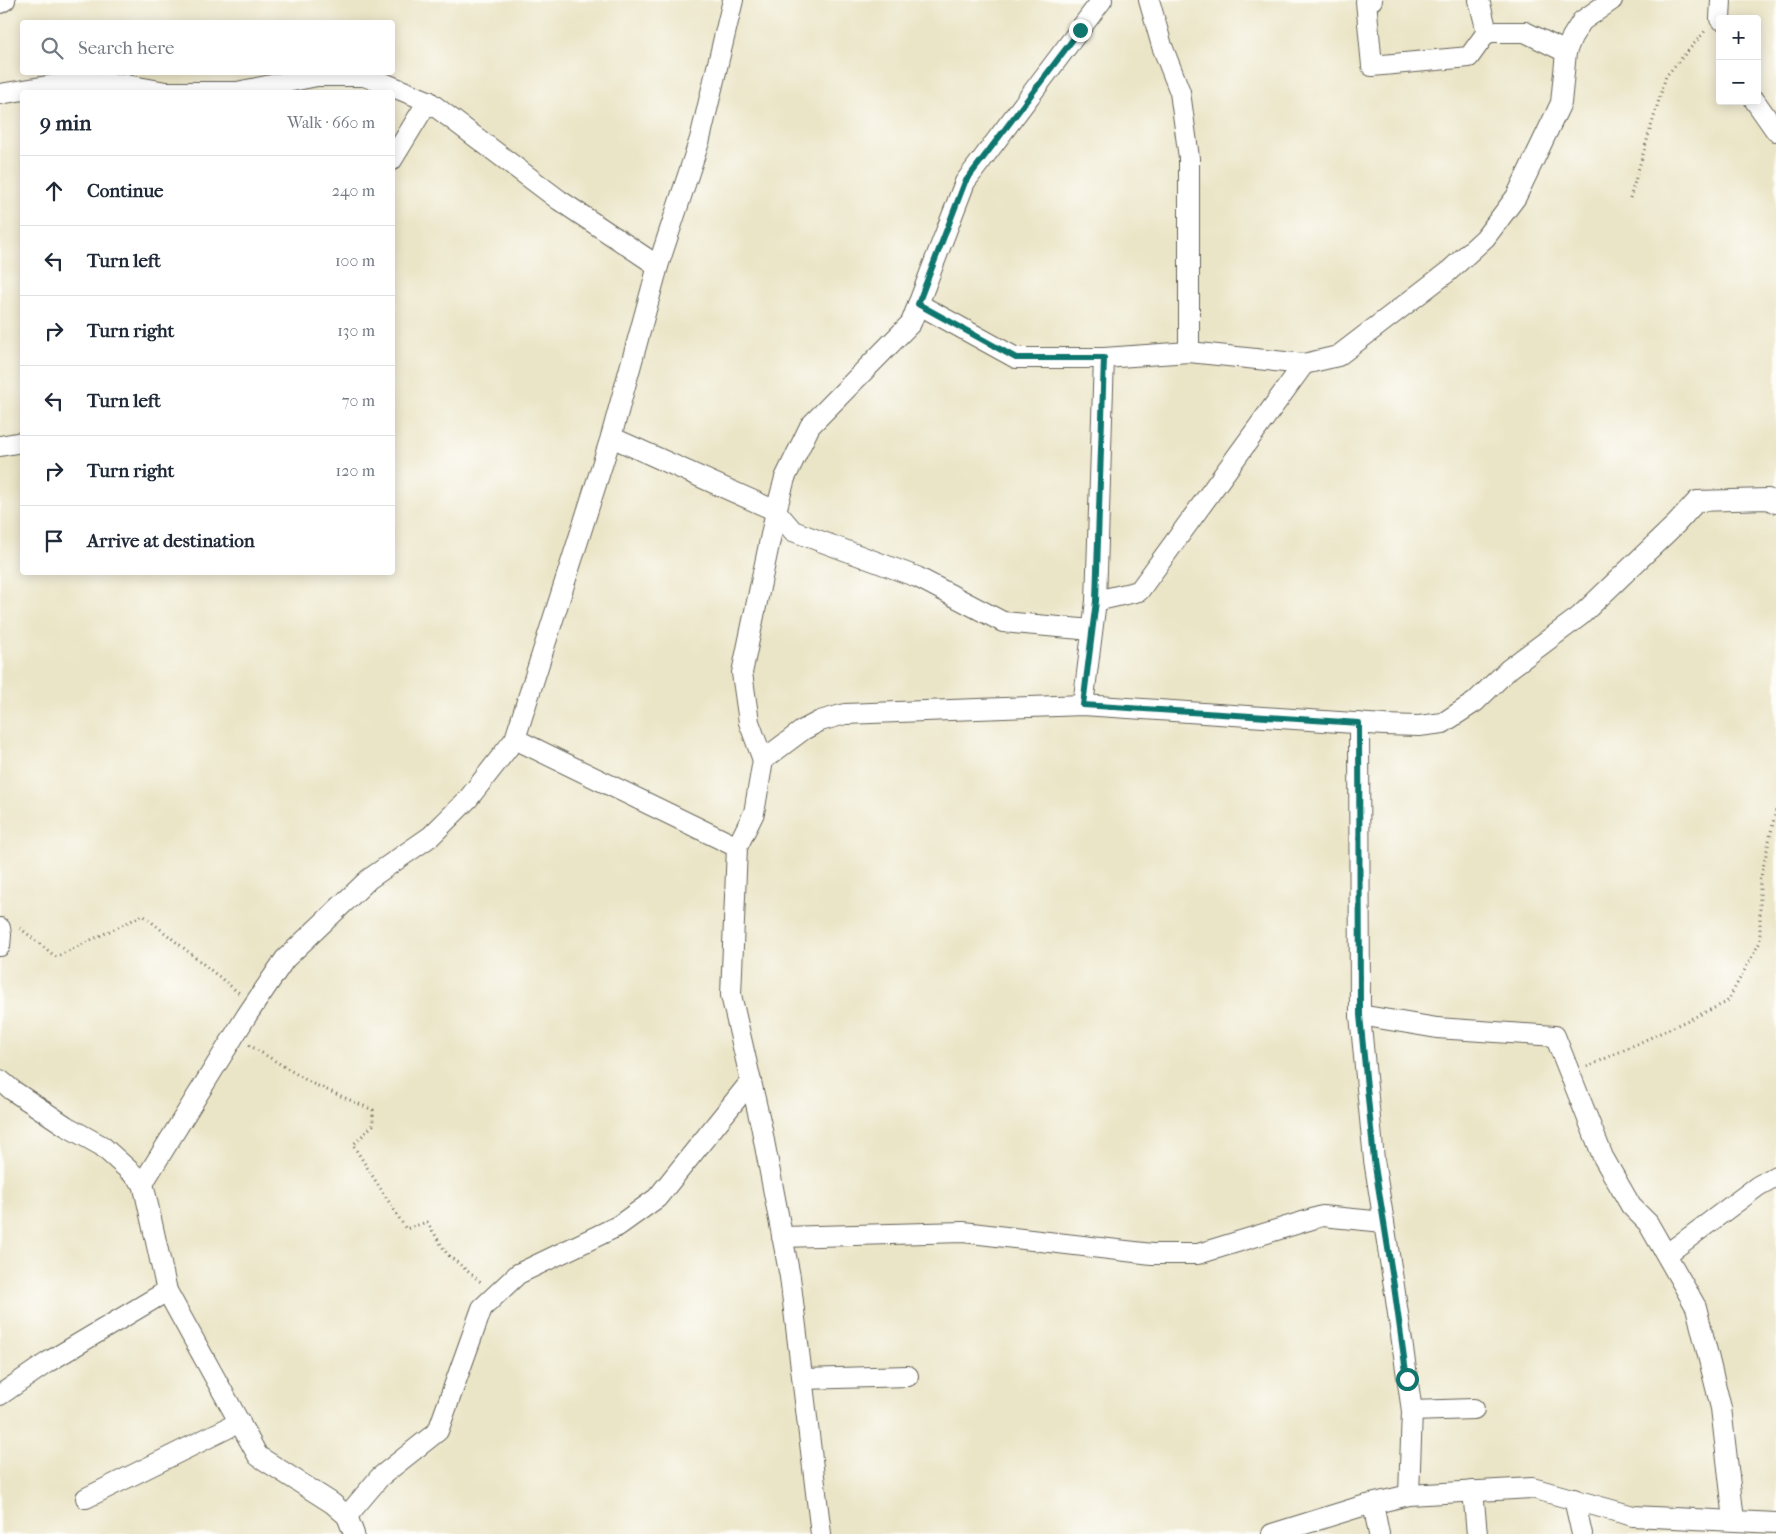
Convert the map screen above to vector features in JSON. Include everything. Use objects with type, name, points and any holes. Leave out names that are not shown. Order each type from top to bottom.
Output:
[{"type":"street","points":[[0,3],[5,0]]},
{"type":"street","points":[[143,1183],[253,1005],[285,959],[369,879],[431,836],[468,799],[515,739],[612,437],[658,266],[700,139],[732,0]]},
{"type":"street","points":[[821,1534],[790,1277],[751,1081],[731,995],[737,847],[754,813],[762,760],[749,722],[742,673],[776,510],[785,478],[810,426],[911,323],[965,182],[1102,0]]},
{"type":"street","points":[[1149,0],[1162,46],[1180,92],[1188,158],[1189,352]]},
{"type":"street","points":[[1372,0],[1366,1],[1372,66],[1469,57],[1487,32],[1479,0]]},
{"type":"street","points":[[918,304],[1016,358],[1104,358],[1189,352],[1304,364],[1338,356],[1449,271],[1485,238],[1516,197],[1561,103],[1566,52],[1572,37],[1582,21],[1612,0]]},
{"type":"street","points":[[1487,32],[1525,32],[1566,52]]},
{"type":"street","points":[[247,90],[317,76],[364,76],[428,101],[559,200],[658,266]]},
{"type":"street","points":[[24,90],[71,82],[121,84],[155,90]]},
{"type":"street","points":[[0,94],[20,91]]},
{"type":"street","points":[[395,155],[428,101]]},
{"type":"street","points":[[1758,105],[1776,131]]},
{"type":"street","points":[[1083,705],[1096,601],[1104,358]]},
{"type":"street","points":[[1096,601],[1139,591],[1304,364]]},
{"type":"street","points":[[612,437],[776,510],[793,532],[917,577],[1003,622],[1092,630]]},
{"type":"street","points":[[0,446],[20,442]]},
{"type":"street","points":[[762,760],[803,730],[820,721],[845,714],[1083,705],[1359,723],[1419,726],[1443,723],[1475,702],[1509,668],[1580,616],[1676,524],[1697,501],[1768,499],[1776,503]]},
{"type":"street","points":[[1359,723],[1360,1015],[1374,1160],[1412,1411],[1409,1495]]},
{"type":"street","points":[[515,739],[737,847]]},
{"type":"street","points":[[0,946],[2,935],[7,925]]},
{"type":"street","points":[[1360,1015],[1437,1028],[1554,1036],[1603,1157],[1631,1206],[1648,1223],[1696,1307],[1720,1408],[1734,1520]]},
{"type":"street","points":[[0,1080],[66,1126],[102,1146],[143,1183],[167,1292],[258,1456],[332,1503],[351,1525],[380,1477],[438,1431],[482,1308],[518,1274],[618,1226],[657,1198],[751,1081]]},
{"type":"street","points":[[1667,1254],[1758,1186],[1776,1176]]},
{"type":"street","points":[[782,1237],[964,1232],[1152,1254],[1198,1254],[1322,1216],[1384,1222]]},
{"type":"street","points":[[0,1395],[48,1362],[167,1292]]},
{"type":"street","points":[[803,1379],[908,1376]]},
{"type":"street","points":[[1412,1411],[1474,1408]]},
{"type":"street","points":[[86,1498],[240,1422]]},
{"type":"street","points":[[1272,1534],[1409,1495],[1532,1488],[1633,1516],[1776,1523]]},
{"type":"street","points":[[1473,1491],[1477,1534]]},
{"type":"street","points":[[1574,1499],[1582,1534]]},
{"type":"street","points":[[1372,1504],[1379,1534]]},
{"type":"path","points":[[1630,198],[1666,76],[1720,11]]},
{"type":"path","points":[[1570,1075],[1726,1002],[1760,942],[1760,880],[1776,810]]},
{"type":"path","points":[[7,925],[56,957],[143,915],[253,1005]]},
{"type":"path","points":[[234,1036],[311,1083],[373,1110],[373,1125],[353,1144],[406,1229],[427,1222],[447,1254],[496,1295]]},
{"type":"route","points":[[1080,30],[965,182],[918,304],[1016,358],[1104,358],[1096,601],[1083,705],[1359,723],[1360,1015],[1374,1160],[1407,1379]]}]
